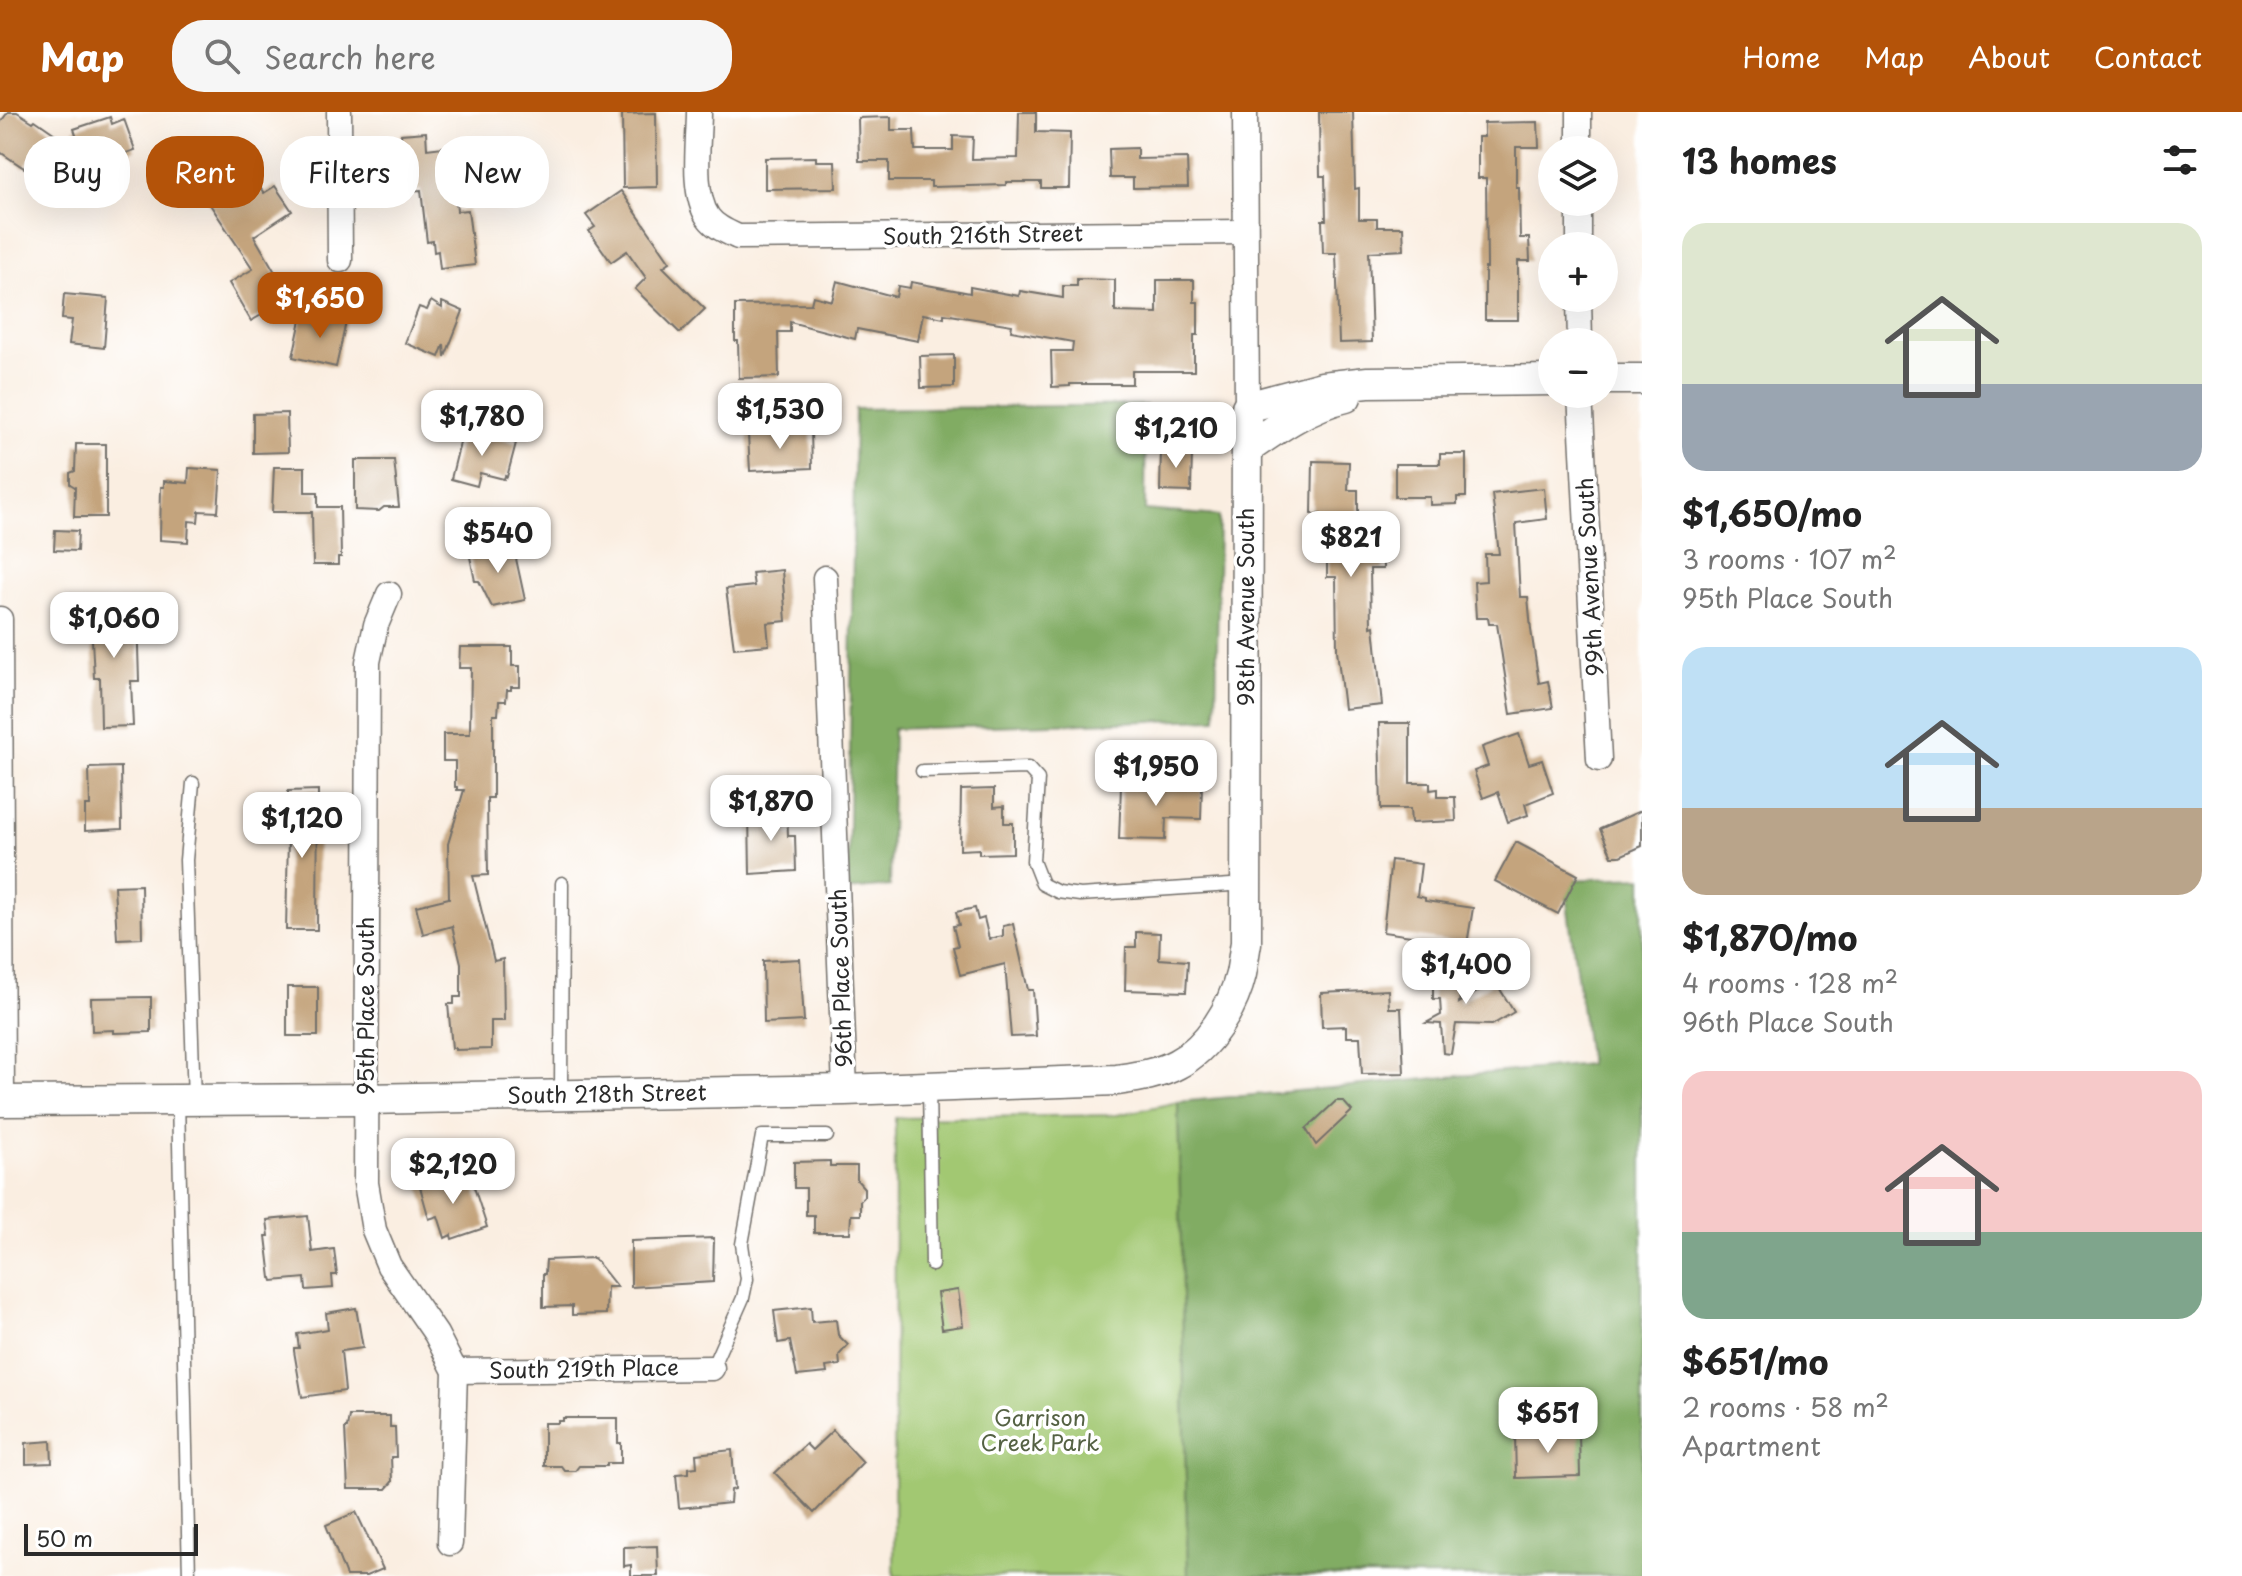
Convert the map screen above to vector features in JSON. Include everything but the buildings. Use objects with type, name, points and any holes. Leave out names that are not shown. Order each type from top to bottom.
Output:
[{"type":"street","points":[[339,112],[340,260]]},
{"type":"street","name":"South 216th Street","points":[[699,112],[699,196],[708,218],[722,230],[738,237],[1245,232]]},
{"type":"street","name":"98th Avenue South","points":[[1204,1044],[1225,1013],[1241,976],[1246,943],[1245,112]]},
{"type":"street","points":[[1579,112],[1579,136]]},
{"type":"street","points":[[1618,379],[1642,379]]},
{"type":"street","points":[[1247,407],[1322,387],[1368,382],[1538,380]]},
{"type":"street","points":[[1247,449],[1284,424],[1332,400],[1426,383]]},
{"type":"street","name":"99th Avenue South","points":[[1581,408],[1599,759]]},
{"type":"street","name":"96th Place South","points":[[825,578],[845,1090]]},
{"type":"street","name":"95th Place South","points":[[389,594],[376,625],[368,662],[366,1183],[374,1230],[389,1266],[436,1334],[455,1371],[450,1543]]},
{"type":"street","points":[[0,619],[1,1101]]},
{"type":"street","name":"South 218th Street","points":[[1,1101],[365,1099],[845,1090],[1102,1080],[1144,1077],[1178,1064],[1204,1044]]},
{"type":"street","name":"South 219th Place","points":[[455,1371],[712,1368]]},
{"type":"lane","points":[[922,771],[1028,768],[1038,779],[1033,861],[1042,884],[1058,892],[1080,895],[1246,884]]},
{"type":"lane","points":[[189,1576],[186,860],[193,783]]},
{"type":"lane","points":[[561,1095],[562,883]]},
{"type":"lane","points":[[929,1087],[932,1265]]},
{"type":"lane","points":[[712,1368],[743,1298],[747,1279],[742,1244],[762,1136],[827,1136]]},
{"type":"green space","points":[[1146,405],[1145,510],[1219,516],[1216,719],[893,729],[890,886],[848,890],[855,409]]},
{"type":"green space","points":[[1642,877],[1642,1576],[1188,1576],[1178,1102],[1589,1064],[1564,880]]},
{"type":"green space","name":"Garrison Creek Park","points":[[1178,1102],[1188,1576],[894,1576],[895,1118],[1117,1115]]}]
